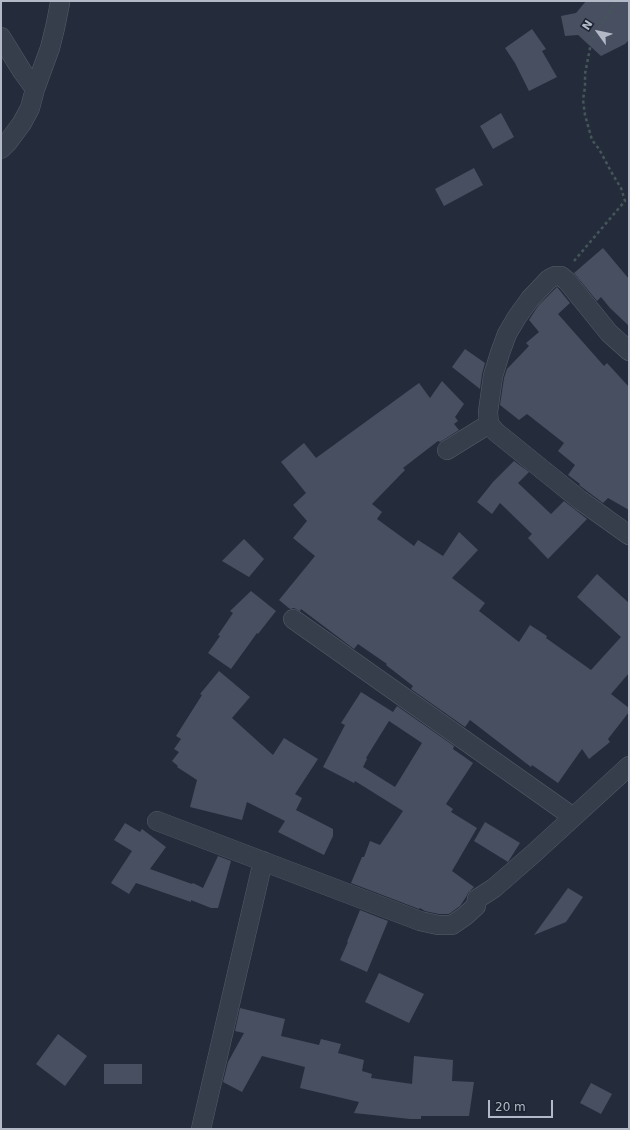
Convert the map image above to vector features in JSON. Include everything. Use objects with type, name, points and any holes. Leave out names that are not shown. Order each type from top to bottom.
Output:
[{"type":"street","points":[[1,149],[22,123],[30,108],[35,89],[50,48],[60,3]]},
{"type":"street","points":[[1,37],[35,89]]},
{"type":"street","points":[[629,351],[609,333],[566,281],[561,276],[555,276],[549,279],[530,299],[507,334],[493,376],[488,412],[489,424],[496,432],[580,500],[629,535]]},
{"type":"street","points":[[447,450],[489,424]]},
{"type":"street","points":[[293,619],[573,817]]},
{"type":"street","points":[[157,821],[420,921],[438,925],[452,925],[476,906],[477,899],[494,888],[534,854],[629,766]]},
{"type":"street","points":[[201,1129],[263,861]]},
{"type":"path","points":[[617,1],[596,31],[591,43],[585,74],[583,100],[585,115],[592,140],[599,149],[621,188],[625,201]]},
{"type":"path","points":[[561,276],[625,201],[629,200]]},
{"type":"building","points":[[586,1],[629,1],[629,40],[625,44],[601,56],[578,35],[565,36],[561,16],[576,13]]},
{"type":"building","points":[[532,29],[546,49],[542,51],[557,77],[529,91],[515,63],[505,48]]},
{"type":"building","points":[[501,113],[514,137],[493,149],[480,126]]},
{"type":"building","points":[[474,168],[483,185],[444,206],[435,189]]},
{"type":"building","points":[[603,248],[629,279],[629,326],[601,297],[597,301],[574,273]]},
{"type":"building","points":[[557,287],[570,303],[558,314],[604,366],[607,363],[629,387],[629,510],[608,498],[603,503],[579,485],[580,484],[568,475],[575,465],[558,451],[564,443],[527,414],[519,420],[500,405],[504,378],[507,369],[529,346],[526,343],[539,332],[529,320],[538,306]]},
{"type":"building","points":[[465,349],[485,363],[480,389],[452,367]]},
{"type":"building","points":[[442,381],[464,404],[455,417],[458,421],[454,424],[459,430],[440,442],[438,441],[403,468],[405,470],[372,504],[382,512],[377,519],[414,546],[418,540],[443,556],[459,532],[478,550],[452,578],[485,603],[479,611],[519,642],[530,625],[547,636],[546,638],[591,670],[621,637],[577,597],[597,574],[629,603],[629,673],[611,694],[629,708],[629,712],[608,739],[610,742],[589,759],[582,749],[558,783],[532,765],[531,767],[470,720],[465,727],[411,689],[413,686],[386,665],[387,664],[358,644],[354,649],[301,609],[300,611],[294,608],[290,609],[279,600],[315,556],[293,538],[307,521],[293,505],[306,493],[281,462],[304,443],[316,458],[419,383],[430,398]]},
{"type":"building","points":[[514,461],[529,472],[518,483],[551,514],[564,501],[587,519],[548,559],[528,538],[532,534],[500,503],[492,514],[477,502],[493,482]]},
{"type":"building","points":[[244,539],[264,559],[249,577],[222,561]]},
{"type":"building","points":[[251,591],[276,611],[258,634],[257,633],[231,669],[208,653],[233,613],[230,611]]},
{"type":"building","points":[[219,671],[250,697],[232,718],[273,755],[284,738],[318,759],[295,794],[302,798],[296,810],[333,829],[333,836],[324,855],[278,832],[285,821],[247,802],[242,820],[190,807],[197,780],[177,767],[178,766],[172,761],[179,752],[174,749],[181,739],[176,736],[202,695],[200,694]]},
{"type":"building","points":[[361,692],[393,712],[397,706],[454,746],[453,749],[473,763],[446,804],[453,809],[451,812],[477,828],[452,871],[474,887],[468,893],[460,906],[449,914],[439,914],[425,911],[351,883],[370,841],[380,845],[403,811],[355,781],[354,783],[323,767],[345,725],[341,723]],"holes":[[[389,721],[422,743],[395,787],[363,767],[367,759],[366,758]]]},
{"type":"building","points":[[485,822],[520,843],[508,862],[474,841]]},
{"type":"building","points":[[125,823],[140,832],[142,829],[166,847],[150,869],[192,884],[193,883],[203,888],[218,856],[231,861],[218,908],[211,908],[191,900],[191,902],[136,883],[129,894],[111,883],[132,851],[114,840]]},
{"type":"building","points":[[568,888],[583,897],[566,922],[534,935]]},
{"type":"building","points":[[360,910],[388,921],[367,972],[340,960]]},
{"type":"building","points":[[379,973],[424,994],[409,1023],[365,1002]]},
{"type":"building","points":[[240,1008],[285,1019],[281,1036],[319,1045],[321,1039],[341,1044],[338,1053],[364,1060],[362,1071],[372,1074],[371,1078],[412,1084],[414,1056],[453,1060],[452,1081],[474,1082],[469,1116],[421,1116],[421,1119],[410,1119],[354,1113],[359,1102],[300,1088],[305,1067],[262,1056],[242,1092],[223,1082],[228,1062],[244,1033],[235,1031]]},
{"type":"building","points":[[58,1034],[87,1056],[65,1086],[36,1064]]},
{"type":"building","points":[[104,1064],[142,1064],[142,1084],[104,1084]]},
{"type":"building","points":[[591,1083],[612,1094],[601,1114],[580,1103]]}]
